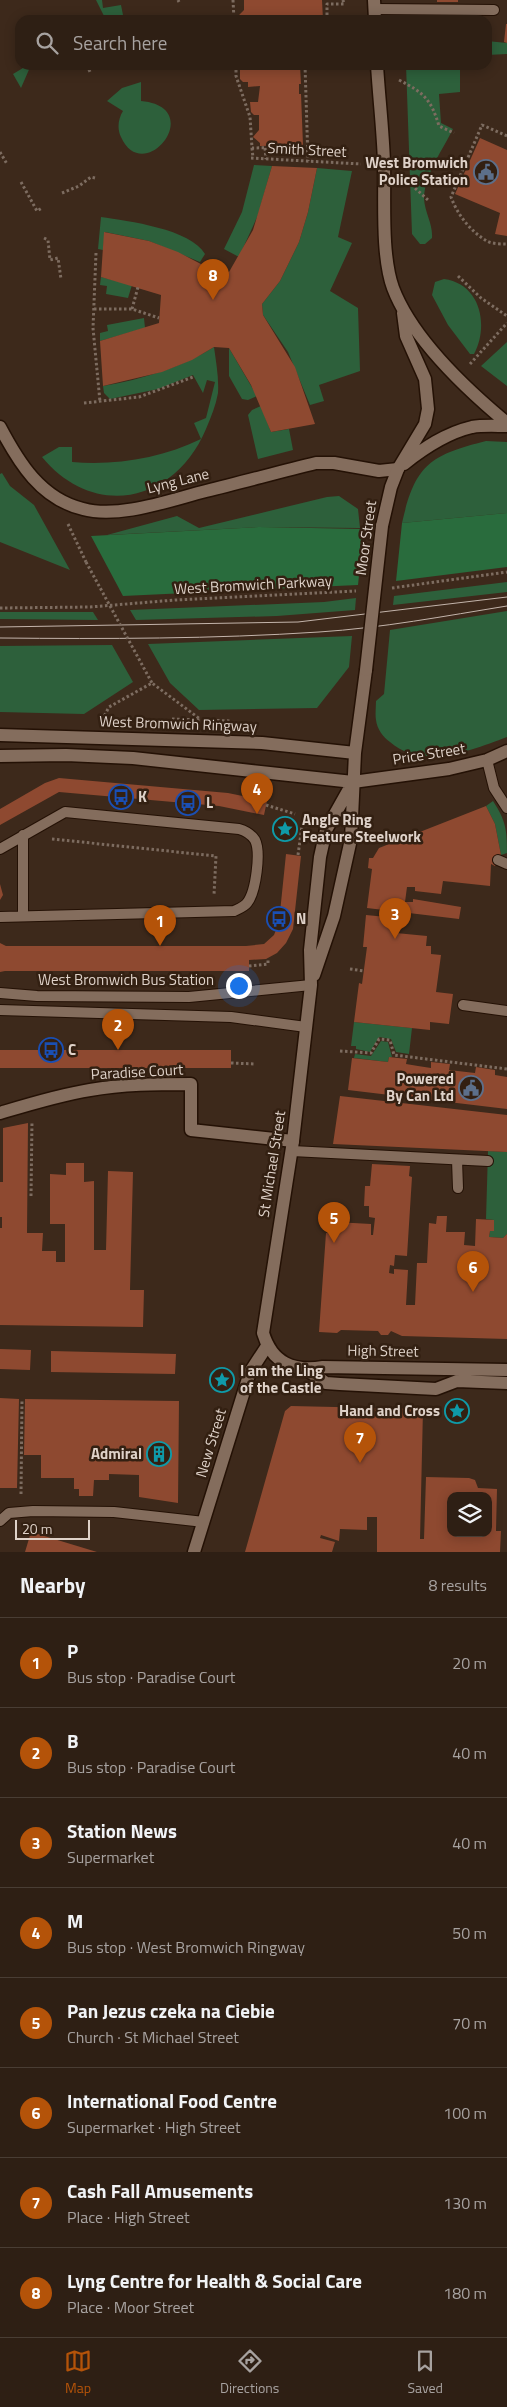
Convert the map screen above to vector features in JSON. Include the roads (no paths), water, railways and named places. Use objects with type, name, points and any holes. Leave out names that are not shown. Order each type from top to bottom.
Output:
[{"type":"street","name":"Moor Street","points":[[377,70],[389,270],[392,286],[403,311],[456,377],[476,398],[507,425]]},
{"type":"street","name":"Moor Street","points":[[311,985],[334,916],[351,839],[355,753],[382,526],[391,487],[398,469],[425,424],[428,409],[425,379],[406,336],[403,311]]},
{"type":"street","points":[[398,469],[422,450],[449,435],[473,427],[507,425]]},
{"type":"street","name":"Lyng Lane","points":[[0,427],[10,447],[31,477],[51,494],[84,510],[114,512],[168,501],[316,463],[334,463],[379,471],[398,469]]},
{"type":"street","name":"West Bromwich Ringway","points":[[0,735],[262,743],[355,753]]},
{"type":"street","name":"Price Street","points":[[353,782],[449,769],[488,760],[507,751]]},
{"type":"street","points":[[0,756],[66,754],[133,758],[353,782],[326,830],[320,857],[310,950],[311,985]]},
{"type":"street","name":"St Michael Street","points":[[267,1346],[263,1333],[292,1146],[311,985]]},
{"type":"street","name":"Paradise Court","points":[[0,1113],[91,1090],[140,1085],[191,1084],[191,1130],[292,1146]]},
{"type":"street","name":"High Street","points":[[267,1346],[285,1365],[307,1370],[323,1367],[507,1370]]},
{"type":"street","name":"New Street","points":[[194,1552],[250,1372],[267,1346]]},
{"type":"street","points":[[307,1370],[326,1383],[340,1384],[436,1389],[457,1381],[507,1383]]},
{"type":"lane","points":[[374,10],[410,5],[461,6],[494,10]]},
{"type":"lane","points":[[488,760],[494,788],[507,808]]},
{"type":"lane","points":[[0,849],[65,812],[239,828],[248,832],[254,840],[258,853],[253,894],[247,904],[234,911],[0,917]]},
{"type":"lane","points":[[22,916],[23,835]]},
{"type":"lane","name":"West Bromwich Bus Station","points":[[0,993],[37,996],[189,997],[311,985]]},
{"type":"lane","points":[[463,1005],[507,1011]]},
{"type":"lane","name":"West Bromwich Bus Station","points":[[0,1010],[232,1018],[306,1027]]},
{"type":"lane","points":[[292,1146],[488,1161]]},
{"type":"lane","points":[[457,1160],[458,1188]]},
{"type":"lane","points":[[0,1521],[9,1513],[33,1511],[114,1512],[204,1522]]},
{"type":"tram line","points":[[0,627],[298,622],[507,597]]},
{"type":"tram line","points":[[0,638],[160,638],[319,632],[390,625],[507,606]]},
{"type":"place","name":"West Bromwich Police Station","points":[[486,172]]},
{"type":"place","name":"Lyng Centre for Health & Social Care","points":[[213,300]]},
{"type":"place","name":"K","points":[[121,797]]},
{"type":"place","name":"L","points":[[188,803]]},
{"type":"place","name":"M","points":[[257,814]]},
{"type":"place","name":"Angle Ring Feature Steelwork","points":[[285,829]]},
{"type":"place","name":"N","points":[[279,919]]},
{"type":"place","name":"Station News","points":[[395,939]]},
{"type":"place","name":"P","points":[[160,946]]},
{"type":"place","name":"C","points":[[51,1050]]},
{"type":"place","name":"B","points":[[118,1050]]},
{"type":"place","name":"Powered By Can Ltd","points":[[471,1088]]},
{"type":"place","name":"Pan Jezus czeka na Ciebie","points":[[334,1243]]},
{"type":"place","name":"International Food Centre","points":[[473,1292]]},
{"type":"place","name":"I am the Ling of the Castle","points":[[222,1380]]},
{"type":"place","name":"Hand and Cross","points":[[457,1411]]},
{"type":"place","name":"Admiral","points":[[159,1454]]},
{"type":"place","name":"Cash Fall Amusements","points":[[360,1463]]}]
